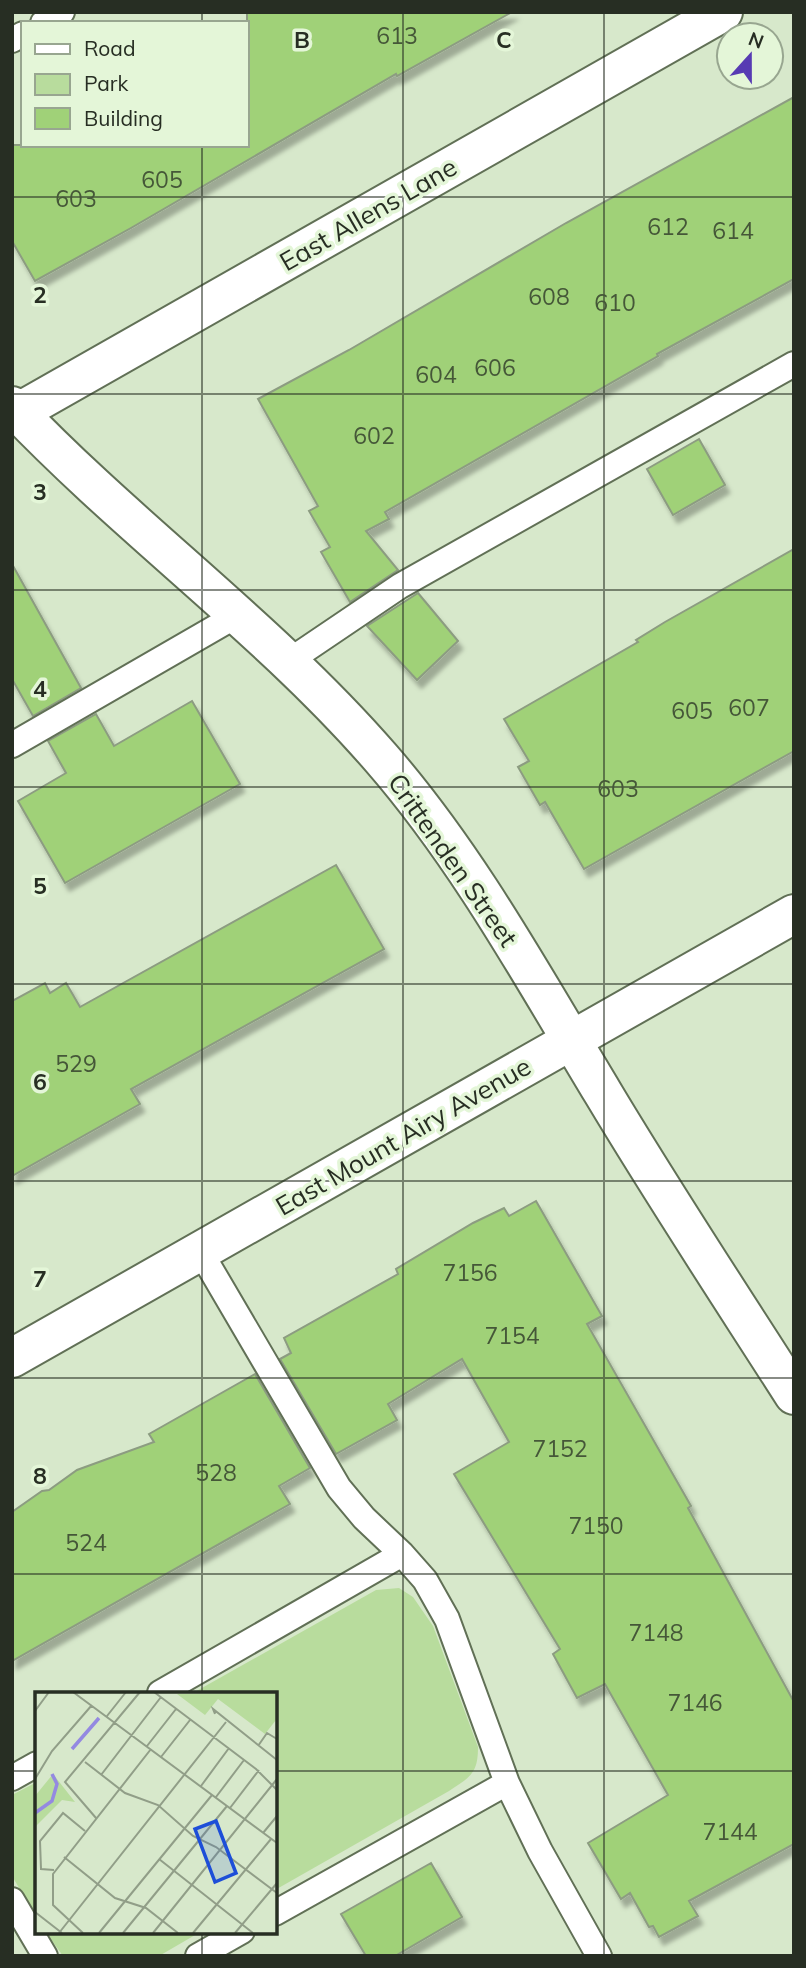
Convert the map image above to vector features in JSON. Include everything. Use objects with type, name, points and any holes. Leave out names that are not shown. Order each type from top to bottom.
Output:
[{"type":"street","name":"East Allens Lane","points":[[14,411],[723,12]]},
{"type":"street","name":"Crittenden Street","points":[[14,411],[85,479],[289,661],[383,760],[426,815],[493,913],[619,1120],[794,1395]]},
{"type":"street","name":"East Mount Airy Avenue","points":[[12,1358],[794,914]]},
{"type":"lane","points":[[46,21],[62,12]]},
{"type":"lane","points":[[289,661],[400,586],[794,364]]},
{"type":"lane","points":[[12,745],[239,614]]},
{"type":"lane","points":[[200,1251],[339,1488],[364,1518],[402,1553],[425,1580],[447,1619],[507,1783],[540,1851],[599,1956]]},
{"type":"lane","points":[[162,1692],[402,1553]]},
{"type":"lane","points":[[12,1778],[35,1765]]},
{"type":"lane","points":[[276,1912],[507,1783]]},
{"type":"lane","points":[[12,1900],[45,1956]]},
{"type":"lane","points":[[198,1956],[238,1933]]},
{"type":"green space","points":[[399,1588],[413,1597],[433,1626],[478,1747],[474,1769],[467,1778],[449,1791],[276,1889],[276,1692],[195,1692],[376,1590]]},
{"type":"green space","points":[[35,1783],[35,1915],[12,1876],[12,1795]]},
{"type":"green space","points":[[46,1933],[199,1933],[159,1956],[63,1956]]},
{"type":"building","points":[[247,12],[512,12],[397,76],[396,74],[35,281],[12,241],[12,145],[248,147]]},
{"type":"building","points":[[794,97],[794,279],[657,354],[658,356],[385,512],[389,519],[366,531],[398,570],[350,602],[321,552],[330,547],[309,511],[318,506],[258,399],[349,350],[566,223]]},
{"type":"building","points":[[699,439],[725,485],[673,515],[647,469]]},
{"type":"building","points":[[794,549],[794,751],[584,869],[545,802],[540,805],[518,767],[529,761],[504,719],[638,642],[636,640],[665,622]]},
{"type":"building","points":[[12,564],[81,688],[33,716],[12,679]]},
{"type":"building","points":[[418,593],[458,641],[417,680],[367,626]]},
{"type":"building","points":[[192,701],[240,784],[65,883],[18,801],[66,773],[48,741],[96,714],[114,746]]},
{"type":"building","points":[[336,865],[384,949],[131,1089],[140,1104],[12,1176],[12,1001],[45,983],[50,993],[66,983],[80,1007]]},
{"type":"building","points":[[536,1201],[602,1316],[587,1324],[691,1506],[688,1508],[794,1702],[794,1844],[689,1901],[698,1916],[659,1937],[653,1926],[649,1927],[630,1893],[621,1899],[588,1843],[668,1795],[605,1684],[577,1698],[553,1654],[560,1649],[454,1474],[509,1442],[462,1359],[388,1404],[397,1420],[336,1454],[280,1359],[291,1353],[284,1338],[398,1274],[396,1269],[473,1223],[504,1208],[509,1216]]},
{"type":"building","points":[[255,1374],[310,1468],[279,1486],[290,1504],[12,1661],[12,1512],[77,1470],[154,1442],[149,1434]]},
{"type":"building","points":[[431,1863],[462,1917],[395,1956],[366,1956],[341,1914]]}]
